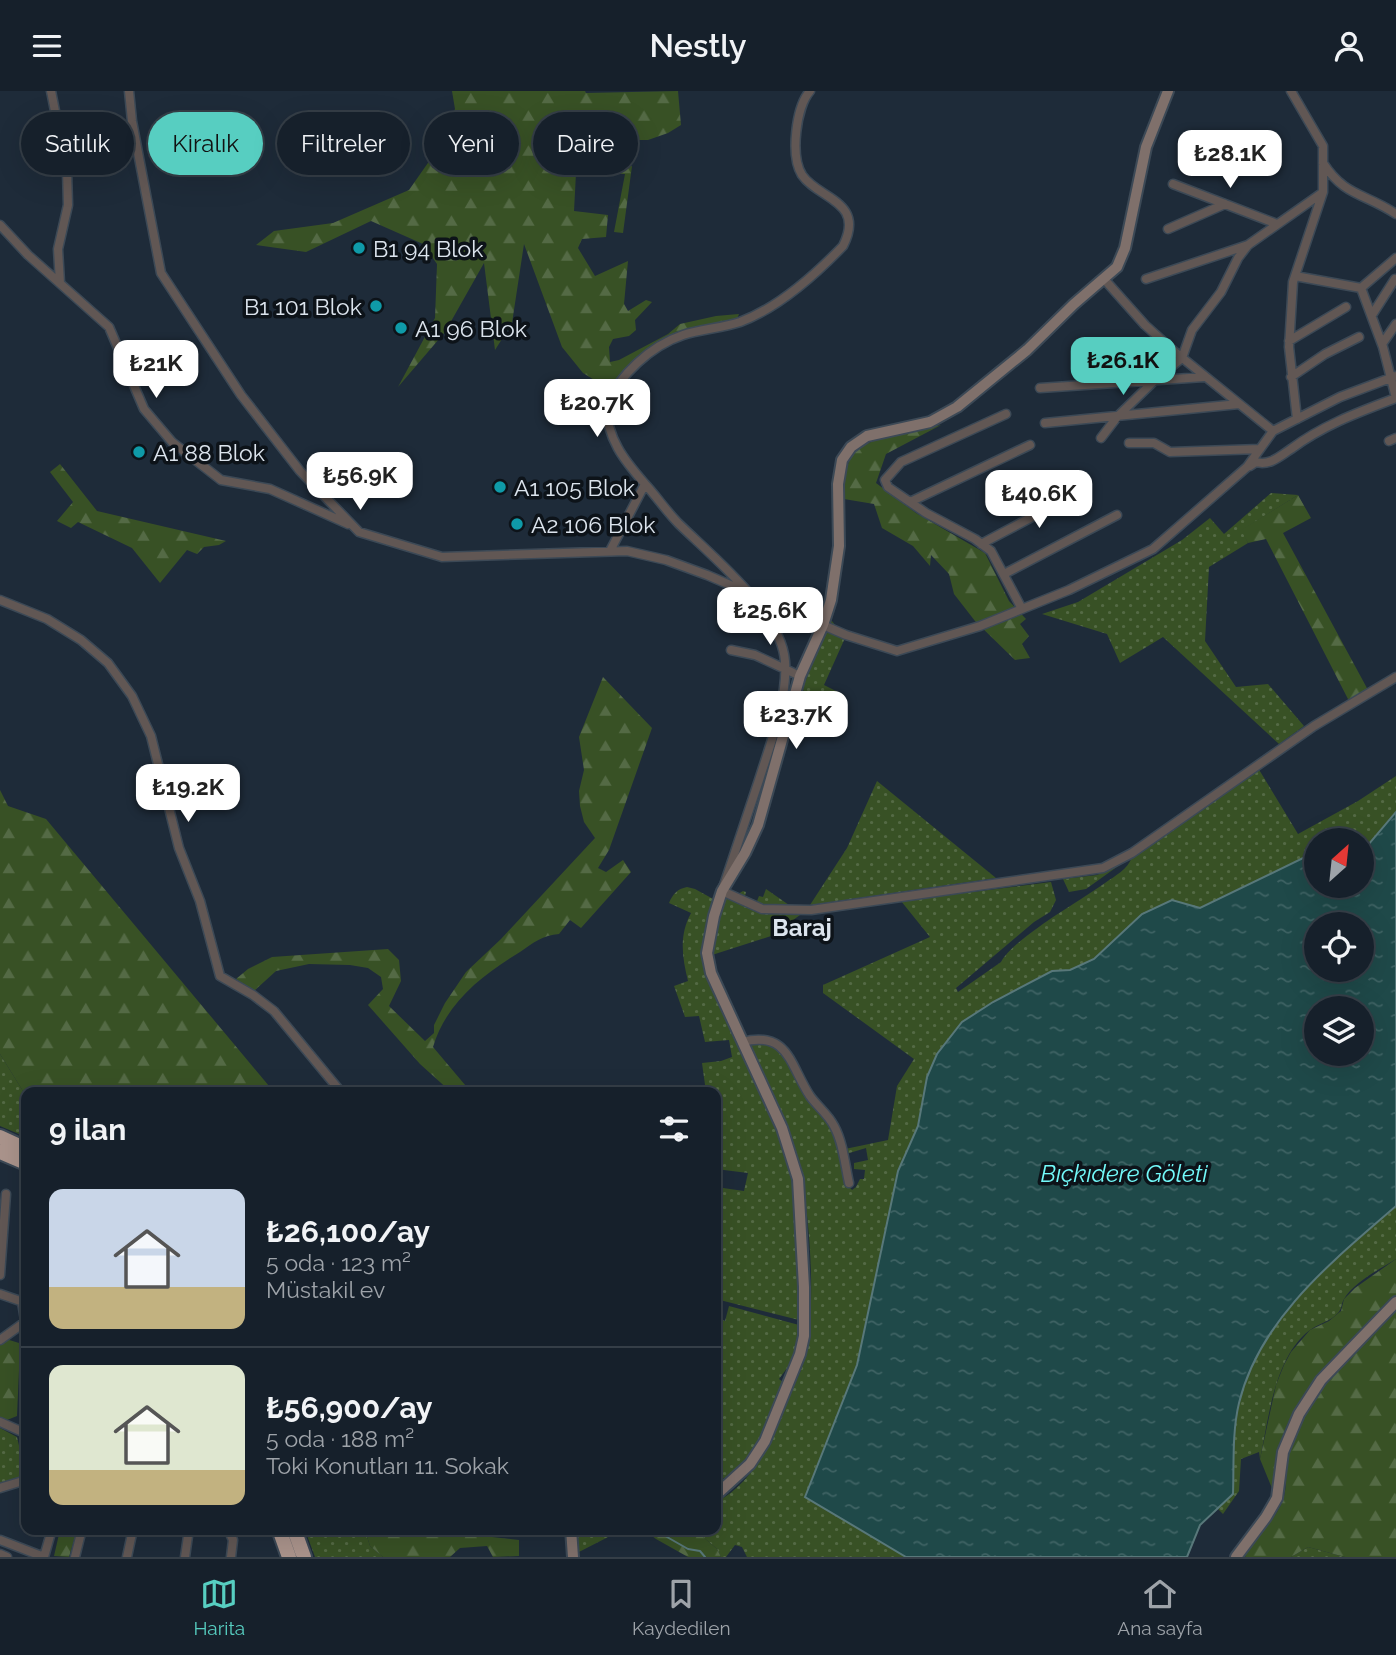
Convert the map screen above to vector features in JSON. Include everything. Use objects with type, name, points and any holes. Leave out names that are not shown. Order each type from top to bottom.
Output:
[{"type":"highway","points":[[0,1137],[21,1147]]},
{"type":"highway","points":[[0,1152],[21,1161]]},
{"type":"highway","points":[[281,1535],[289,1557]]},
{"type":"highway","points":[[296,1535],[304,1557]]},
{"type":"street","points":[[51,91],[68,171],[68,205],[58,249],[60,283]]},
{"type":"street","points":[[129,91],[132,121],[161,272],[241,395],[300,471],[359,532],[442,557],[626,551],[666,560],[846,635],[897,651],[980,626],[1069,590],[1153,549],[1247,467],[1256,462],[1263,464],[1275,460],[1332,422],[1396,398],[1394,377],[1361,288]]},
{"type":"street","points":[[721,1491],[740,1475],[760,1451],[797,1362],[804,1336],[803,1241],[798,1179],[782,1128],[711,973],[707,953],[714,916],[769,745],[785,670],[785,657],[774,629],[749,594],[677,523],[619,453],[606,417],[606,405],[622,378],[654,350],[694,332],[739,322],[773,304],[836,253],[847,237],[847,218],[838,201],[808,181],[799,166],[797,123],[802,103],[810,91]]},
{"type":"street","points":[[722,891],[758,825],[800,676],[823,625],[838,561],[839,468],[846,454],[867,436],[930,422],[957,407],[992,381],[1117,267],[1125,248],[1146,147],[1168,91]]},
{"type":"street","points":[[1291,91],[1323,146],[1323,192],[1295,275],[1290,341],[1291,377],[1297,419]]},
{"type":"street","points":[[1323,163],[1343,188],[1396,213]]},
{"type":"street","points":[[1173,184],[1277,224]]},
{"type":"street","points":[[1101,438],[1117,417],[1182,358],[1192,330],[1221,292],[1238,258],[1248,245],[1323,192]]},
{"type":"street","points":[[1168,229],[1225,204]]},
{"type":"street","points":[[0,225],[28,255],[109,327],[144,409],[172,442],[221,480],[270,489],[354,527]]},
{"type":"street","points":[[1146,279],[1248,245]]},
{"type":"street","points":[[1361,288],[1396,258]]},
{"type":"street","points":[[1295,275],[1361,288]]},
{"type":"street","points":[[1104,279],[1163,342],[1273,431]]},
{"type":"street","points":[[1372,315],[1395,279]]},
{"type":"street","points":[[1290,341],[1346,307]]},
{"type":"street","points":[[1382,344],[1396,324]]},
{"type":"street","points":[[1291,377],[1325,354],[1359,337]]},
{"type":"street","points":[[1081,349],[1163,342]]},
{"type":"street","points":[[1040,388],[1204,377]]},
{"type":"street","points":[[1247,467],[1273,431],[1340,397],[1394,377]]},
{"type":"street","points":[[1045,423],[1239,404]]},
{"type":"street","points":[[1006,414],[901,462],[885,480],[888,487],[910,502],[991,551],[1022,609]]},
{"type":"street","points":[[1129,443],[1154,443],[1170,452],[1260,449]]},
{"type":"street","points":[[910,502],[1030,445]]},
{"type":"street","points":[[610,551],[645,484]]},
{"type":"street","points":[[981,544],[1083,490]]},
{"type":"street","points":[[1004,574],[1116,515]]},
{"type":"street","points":[[0,600],[66,629],[96,651],[120,678],[151,736],[179,848],[200,901],[220,976],[274,1011],[337,1087]]},
{"type":"street","points":[[731,650],[755,655],[800,676]]},
{"type":"street","points":[[722,891],[762,909],[811,910],[1103,868],[1140,847],[1314,726],[1396,677]]},
{"type":"street","points":[[742,1042],[765,1039],[782,1048],[790,1057],[811,1097],[835,1127],[849,1183]]},
{"type":"street","points":[[0,1275],[6,1194]]},
{"type":"street","points":[[0,1294],[21,1301]]},
{"type":"street","points":[[1236,1557],[1277,1498],[1283,1452],[1298,1414],[1321,1380],[1396,1302]]},
{"type":"street","points":[[0,1340],[21,1327]]},
{"type":"street","points":[[0,1422],[21,1434]]},
{"type":"street","points":[[0,1488],[21,1482]]},
{"type":"street","points":[[0,1540],[44,1557],[50,1535]]},
{"type":"street","points":[[75,1557],[80,1535]]},
{"type":"street","points":[[127,1557],[132,1535]]},
{"type":"street","points":[[185,1557],[188,1535]]},
{"type":"street","points":[[231,1535],[233,1540],[231,1557]]},
{"type":"street","points":[[571,1535],[573,1557]]},
{"type":"street","points":[[0,1554],[7,1557]]},
{"type":"green space","points":[[452,91],[678,91],[681,125],[648,140],[638,140],[638,112],[533,112],[533,175],[576,175],[574,211],[608,215],[606,237],[582,239],[578,248],[595,276],[628,261],[624,304],[628,311],[646,300],[652,302],[635,320],[636,330],[629,336],[613,339],[609,347],[610,362],[619,360],[668,334],[680,324],[739,314],[737,319],[671,335],[632,362],[609,389],[583,373],[562,347],[524,244],[512,323],[495,350],[484,263],[445,332],[398,387],[435,318],[437,264],[423,244],[371,221],[306,252],[256,245],[274,231],[333,223],[409,190],[424,169],[424,175],[519,175],[519,112],[454,112]]},
{"type":"green space","points":[[625,175],[631,175],[623,233],[614,232]]},
{"type":"green space","points":[[941,425],[886,454],[876,483],[916,513],[985,553],[1009,601],[1026,619],[1020,624],[1029,636],[1022,644],[1030,658],[1015,660],[975,621],[954,594],[949,574],[931,555],[930,566],[913,546],[882,528],[874,504],[844,499],[848,466],[858,449],[892,435]]},
{"type":"green space","points":[[60,464],[97,511],[226,541],[204,547],[197,554],[187,550],[160,583],[132,548],[78,522],[71,528],[57,521],[73,502],[50,472]]},
{"type":"green space","points":[[1271,493],[1298,495],[1242,530],[1248,543],[1209,567],[1205,641],[1236,687],[1268,684],[1304,726],[1279,744],[1163,637],[1120,663],[1107,634],[1042,614],[1078,602],[1182,540],[1210,518],[1224,534]]},
{"type":"green space","points":[[1298,495],[1311,518],[1283,533],[1368,690],[1349,701],[1266,539],[1248,543],[1241,530]]},
{"type":"green space","points":[[832,621],[845,638],[824,685],[844,695],[840,708],[802,690],[829,622]]},
{"type":"green space","points":[[603,677],[652,728],[609,850],[598,868],[606,872],[623,860],[631,872],[581,928],[570,920],[559,934],[538,940],[492,970],[456,1004],[439,1031],[433,1047],[467,1087],[445,1087],[420,1064],[368,1005],[383,989],[381,977],[368,968],[309,964],[276,971],[254,991],[236,979],[248,969],[272,957],[388,949],[399,960],[401,981],[389,1006],[425,1041],[434,1033],[434,1025],[445,1003],[466,972],[501,939],[595,838],[584,822],[580,806],[579,791],[584,770],[579,737]]},
{"type":"green space","points":[[1258,768],[1298,834],[1304,831],[1304,858],[1200,908],[1172,900],[1127,928],[1094,959],[1070,970],[1052,971],[993,1002],[962,1022],[937,1054],[927,1077],[918,1126],[898,1171],[857,1365],[805,1497],[906,1557],[747,1557],[742,1547],[735,1545],[726,1557],[721,1557],[717,1549],[701,1535],[721,1535],[721,1499],[748,1476],[777,1427],[804,1362],[810,1323],[810,1250],[797,1158],[775,1100],[748,1044],[765,1042],[781,1050],[812,1104],[831,1128],[847,1184],[852,1190],[860,1179],[864,1179],[865,1170],[854,1169],[854,1163],[868,1160],[866,1148],[846,1154],[845,1149],[888,1140],[897,1086],[914,1059],[823,993],[823,985],[930,937],[901,901],[1051,882],[1056,900],[1050,912],[1034,922],[956,988],[958,992],[1001,962],[1008,952],[1033,931],[1128,865],[1132,857]]},
{"type":"green space","points":[[1396,776],[1396,812],[1374,838],[1374,828],[1309,828]]},
{"type":"green space","points":[[877,781],[996,878],[810,905],[847,848]]},
{"type":"green space","points":[[0,790],[8,806],[46,819],[270,1087],[21,1088],[0,1054]]},
{"type":"green space","points":[[1121,864],[1086,889],[1069,892],[1063,879],[1097,875]]},
{"type":"green space","points":[[681,889],[695,889],[715,900],[704,940],[703,955],[727,1021],[767,1105],[786,1156],[796,1202],[799,1320],[721,1300],[721,1188],[744,1191],[748,1173],[721,1170],[721,1087],[705,1087],[702,1063],[732,1057],[729,1040],[705,1042],[699,1016],[685,1017],[674,986],[688,981],[683,946],[691,913],[669,903]]},
{"type":"green space","points":[[766,889],[789,905],[755,904],[738,894],[746,892],[745,896],[757,901],[759,896],[763,897]]},
{"type":"green space","points":[[726,897],[762,911],[800,915],[771,936],[712,955],[718,921]]},
{"type":"green space","points":[[0,1054],[21,1088],[21,1135],[0,1126]]},
{"type":"green space","points":[[1396,1206],[1396,1259],[1354,1287],[1344,1299],[1338,1313],[1310,1330],[1288,1356],[1270,1407],[1260,1459],[1259,1452],[1241,1459],[1239,1491],[1223,1514],[1218,1509],[1233,1494],[1234,1437],[1239,1403],[1249,1372],[1264,1344],[1281,1317],[1324,1270]]},
{"type":"green space","points":[[1396,1259],[1396,1296],[1327,1366],[1297,1405],[1279,1450],[1274,1493],[1260,1459],[1276,1385],[1284,1365],[1291,1352],[1310,1330],[1329,1321],[1341,1311],[1344,1299],[1355,1288]]},
{"type":"green space","points":[[729,1306],[799,1325],[793,1360],[779,1379],[783,1382],[759,1440],[741,1464],[721,1480],[721,1319],[725,1321]]},
{"type":"green space","points":[[1396,1309],[1396,1557],[1345,1557],[1308,1547],[1291,1557],[1245,1557],[1275,1516],[1283,1500],[1290,1444],[1300,1419],[1324,1385]]},
{"type":"green space","points":[[6,1339],[19,1343],[20,1347],[17,1416],[7,1420],[0,1417],[0,1344]]},
{"type":"green space","points":[[0,1428],[17,1437],[21,1454],[21,1478],[0,1485]]},
{"type":"green space","points":[[59,1535],[76,1535],[69,1557],[54,1556]]},
{"type":"green space","points":[[307,1535],[367,1535],[370,1546],[383,1557],[315,1557]]},
{"type":"green space","points":[[367,1535],[474,1535],[519,1540],[519,1556],[493,1557],[487,1546],[460,1548],[450,1557],[383,1557],[370,1546]]},
{"type":"green space","points":[[576,1535],[612,1535],[577,1553]]},
{"type":"green space","points":[[651,1535],[701,1535],[717,1549],[721,1557],[688,1557]]},
{"type":"green space","points":[[1308,1547],[1345,1557],[1291,1557]]},
{"type":"water","name":"Bıçkıdere Göleti","points":[[1396,812],[1396,1206],[1302,1293],[1264,1344],[1249,1372],[1239,1403],[1234,1437],[1233,1494],[1200,1525],[1187,1557],[906,1557],[805,1497],[857,1365],[898,1171],[918,1126],[927,1077],[937,1054],[962,1022],[993,1002],[1052,971],[1070,970],[1094,959],[1142,914],[1172,900],[1200,908],[1303,858],[1304,898],[1374,898],[1374,838]]},
{"type":"waterway","points":[[664,1535],[688,1549],[700,1551],[705,1557]]},
{"type":"place","name":"B1 94 Blok","points":[[359,248]]},
{"type":"place","name":"B1 101 Blok","points":[[376,306]]},
{"type":"place","name":"A1 96 Blok","points":[[401,328]]},
{"type":"place","name":"A1 88 Blok","points":[[139,452]]},
{"type":"place","name":"A1 105 Blok","points":[[500,487]]},
{"type":"place","name":"A2 106 Blok","points":[[517,524]]},
{"type":"district","name":"Baraj","points":[[802,927]]}]
